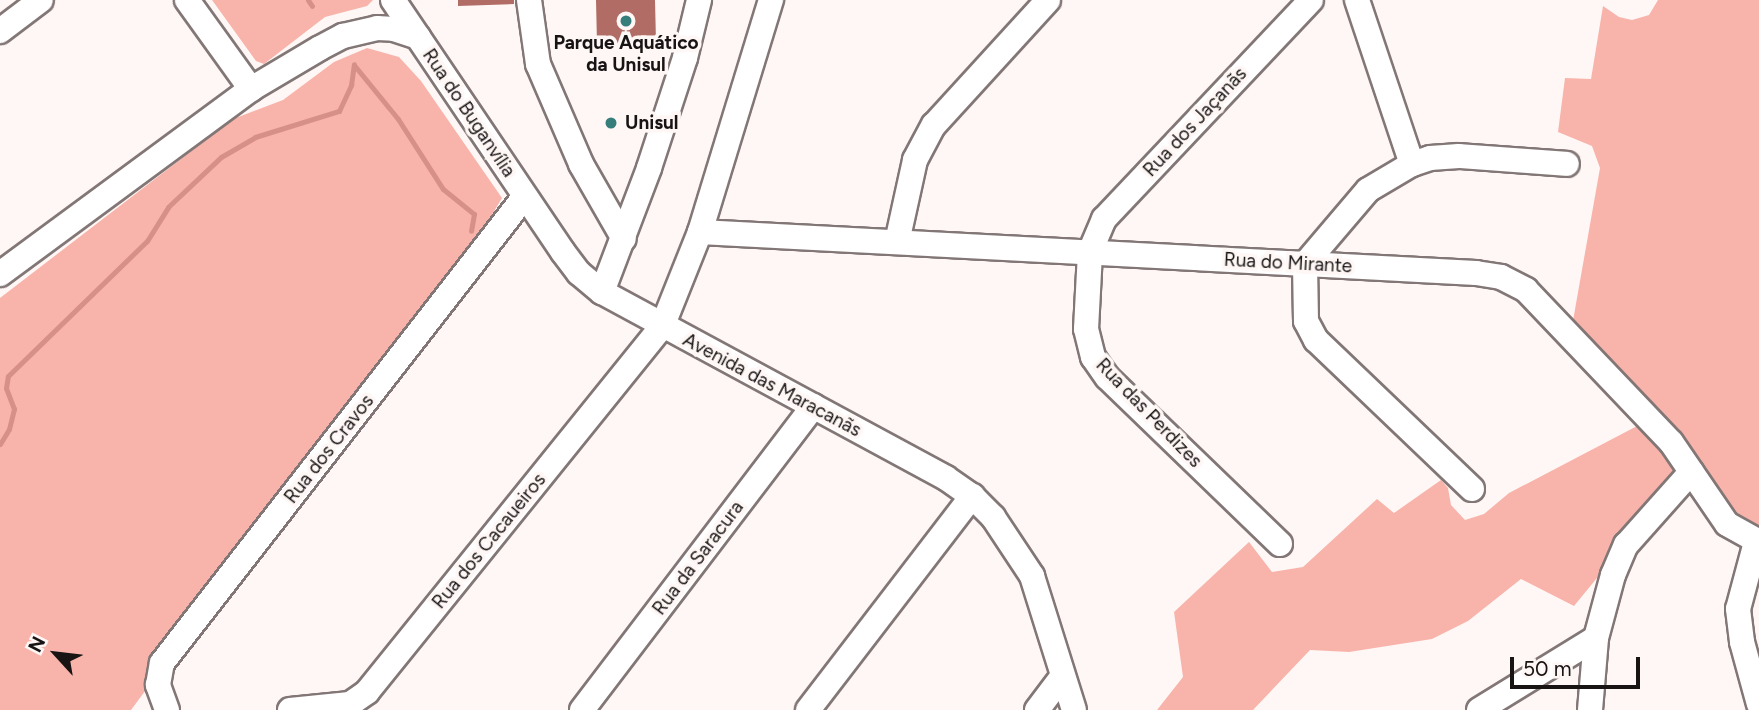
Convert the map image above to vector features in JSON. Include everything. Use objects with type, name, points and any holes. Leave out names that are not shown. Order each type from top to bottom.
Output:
[{"type":"street","points":[[0,31],[41,0]]},
{"type":"street","points":[[187,0],[251,89]]},
{"type":"street","points":[[393,0],[418,37]]},
{"type":"street","points":[[529,0],[538,64],[582,164],[624,239]]},
{"type":"street","points":[[602,292],[624,239],[681,69],[699,0]]},
{"type":"street","name":"Avenida das Maracanãs","points":[[771,0],[700,232],[662,327],[814,406],[946,478],[972,496],[993,517],[1032,576],[1042,600],[1062,677],[1074,710]]},
{"type":"street","points":[[897,242],[915,160],[934,125],[1048,0]]},
{"type":"street","name":"Rua dos Jaçanãs","points":[[1090,253],[1095,235],[1104,219],[1311,0]]},
{"type":"street","points":[[1357,0],[1412,164]]},
{"type":"street","name":"Rua do Buganvília","points":[[0,274],[251,89],[330,42],[360,31],[394,29],[418,37],[571,263],[602,292],[662,327]]},
{"type":"street","points":[[1472,489],[1316,340],[1306,321],[1306,264],[1368,190],[1412,164],[1430,158],[1459,156],[1567,164]]},
{"type":"street","name":"Rua dos Cravos","points":[[167,710],[158,685],[162,663],[525,196]]},
{"type":"street","name":"Rua do Mirante","points":[[700,232],[1476,272],[1516,283],[1671,442],[1727,524],[1758,542]]},
{"type":"street","name":"Rua das Perdizes","points":[[1090,253],[1086,328],[1093,357],[1107,377],[1280,544]]},
{"type":"street","name":"Rua dos Cacaueiros","points":[[290,710],[350,704],[367,692],[662,327]]},
{"type":"street","name":"Rua da Saracura","points":[[582,710],[814,406]]},
{"type":"street","points":[[1590,710],[1596,638],[1604,600],[1626,545],[1692,472]]},
{"type":"street","points":[[808,710],[972,496]]},
{"type":"street","points":[[1758,542],[1738,609],[1742,642],[1758,697]]},
{"type":"street","points":[[1479,710],[1596,638]]},
{"type":"street","points":[[1037,710],[1062,677]]},
{"type":"shaded area","points":[[212,0],[373,0],[367,6],[325,17],[264,64],[256,61]]},
{"type":"shaded area","points":[[1658,0],[1759,0],[1759,538],[1743,531],[1571,332],[1600,168],[1592,146],[1558,132],[1565,78],[1591,79],[1603,6],[1619,17],[1632,20],[1649,15]]},
{"type":"shaded area","points":[[367,48],[399,57],[421,81],[502,198],[466,258],[131,710],[0,710],[0,298],[233,119],[283,100],[334,62]]},
{"type":"shaded area","points":[[1639,425],[1683,473],[1574,606],[1521,579],[1468,621],[1432,639],[1349,652],[1310,650],[1253,710],[1157,710],[1183,677],[1174,612],[1249,542],[1272,572],[1303,567],[1377,499],[1394,513],[1441,480],[1448,488],[1451,505],[1465,520],[1484,514],[1509,493]]},
{"type":"building","name":"Parque Aquático da Unisul","points":[[458,0],[514,0],[514,4],[458,6]]},
{"type":"building","name":"Parque Aquático da Unisul","points":[[596,0],[655,0],[656,42],[597,44]]},
{"type":"waterway","points":[[308,0],[312,6]]},
{"type":"waterway","points":[[0,444],[9,429],[14,409],[6,388],[8,376],[147,241],[168,207],[221,157],[255,137],[339,111],[351,85],[354,64]]},
{"type":"waterway","points":[[354,65],[398,119],[443,189],[474,214],[471,231]]},
{"type":"place","name":"Parque Aquático da Unisul","points":[[626,21]]},
{"type":"place","name":"Unisul","points":[[611,123]]}]
